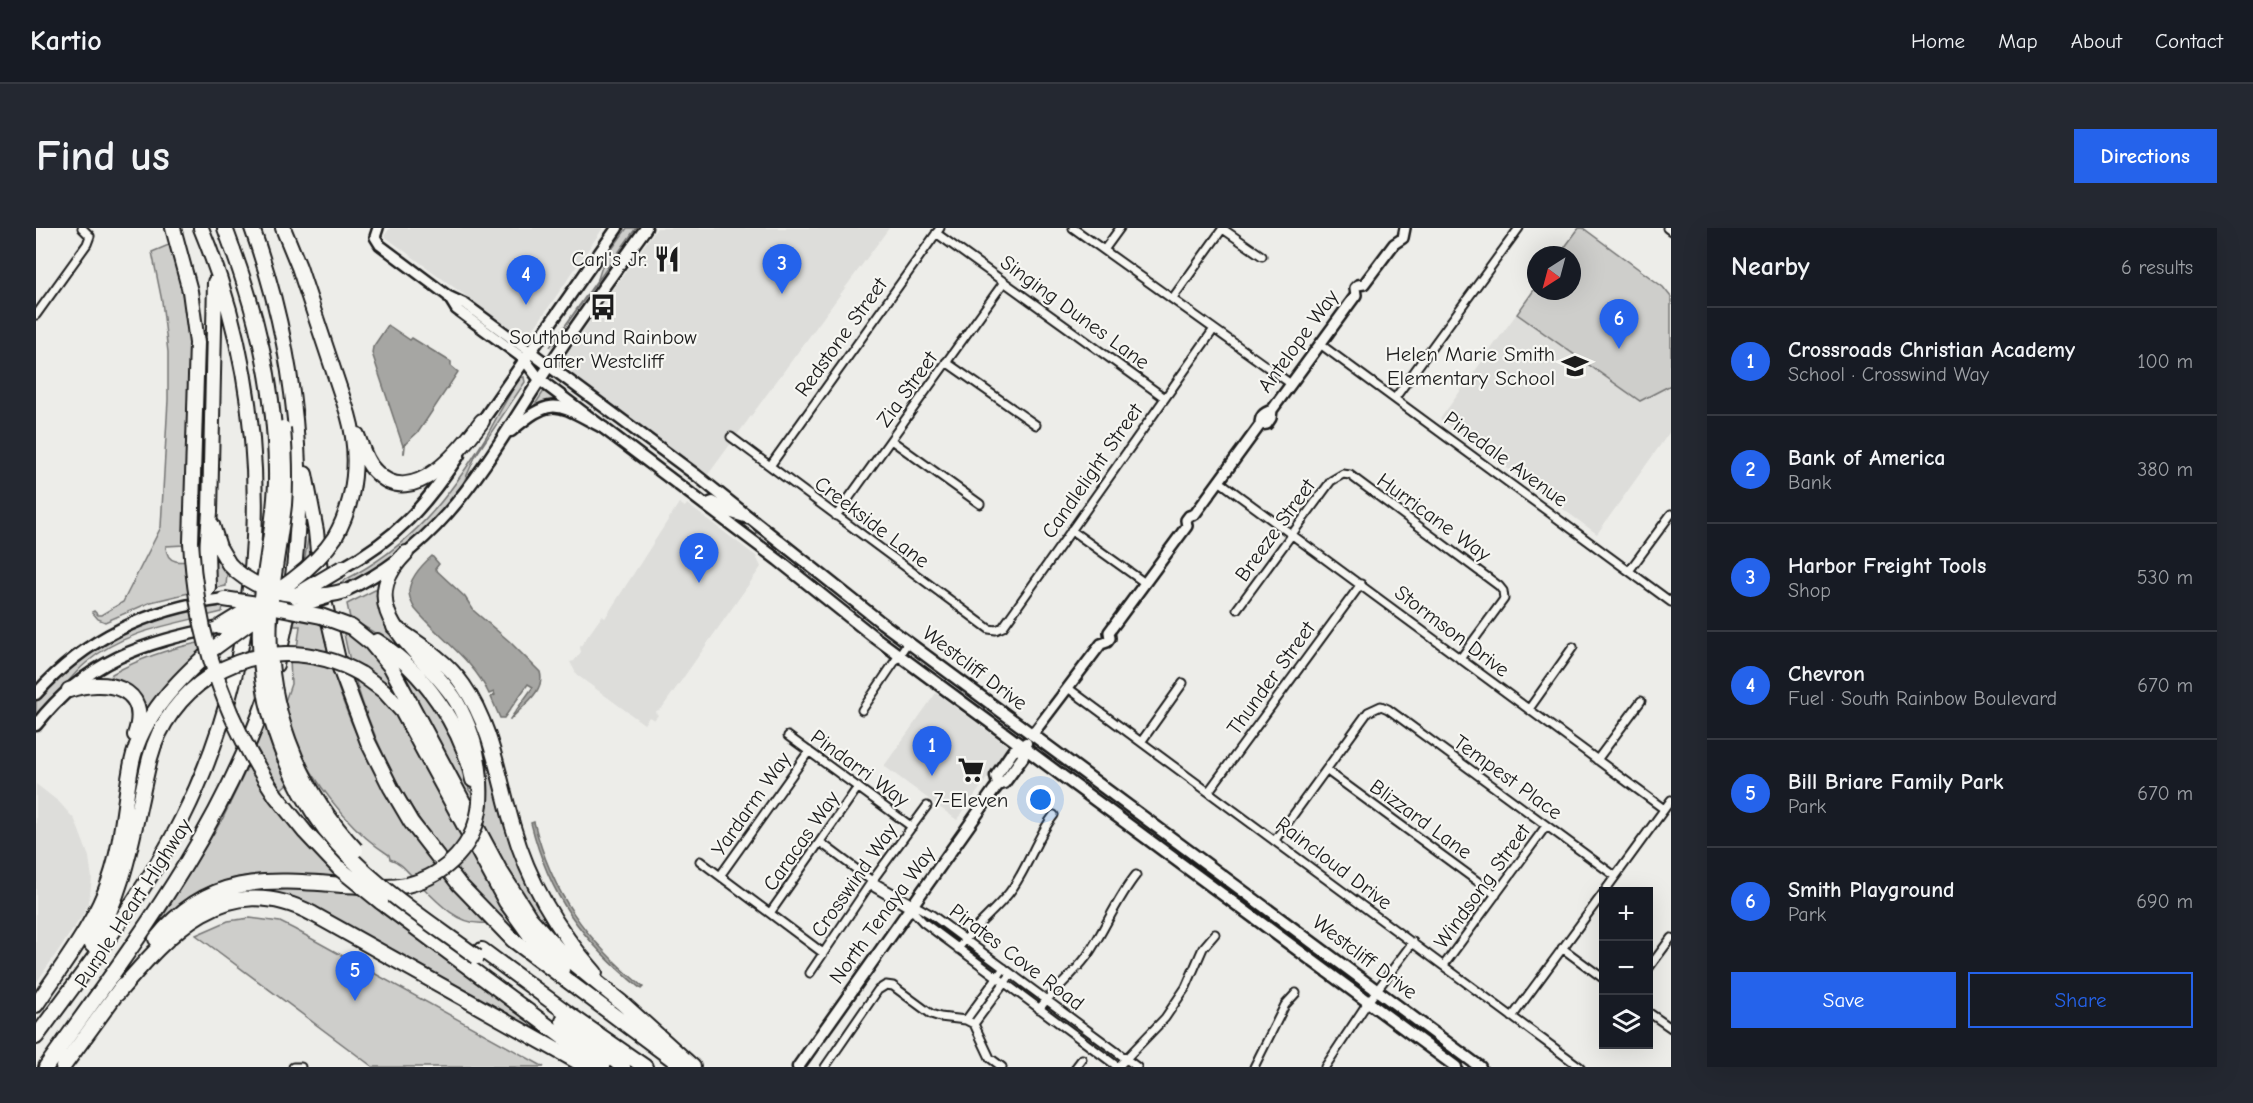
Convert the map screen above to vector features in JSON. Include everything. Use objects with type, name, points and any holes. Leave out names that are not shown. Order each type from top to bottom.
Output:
[{"type":"highway","points":[[173,228],[190,291],[197,343],[191,542],[197,603],[215,677],[243,742],[276,796],[309,837],[339,867],[381,902],[603,1067]]},
{"type":"highway","name":"Purple Heart Highway","points":[[36,1038],[151,874],[193,795],[223,716],[243,634],[254,543],[252,452],[238,355],[215,267],[201,228]]},
{"type":"highway","points":[[225,228],[237,249]]},
{"type":"highway","points":[[233,228],[259,337],[273,431],[275,501],[262,597],[260,636],[265,690],[279,744],[307,802],[324,828],[348,855],[385,889],[645,1067]]},
{"type":"highway","name":"Purple Heart Highway","points":[[46,1067],[151,922],[219,809],[255,727],[276,666],[291,599],[298,514],[296,430],[284,338],[270,280],[252,228]]},
{"type":"highway","points":[[283,228],[299,267],[348,414],[375,472],[384,479],[400,484],[414,483],[430,475],[458,450],[482,421]]},
{"type":"highway","points":[[195,603],[204,595],[208,587],[207,550],[210,512],[215,267]]},
{"type":"highway","points":[[220,627],[277,591],[319,558],[335,537],[347,510],[354,478],[354,442],[348,414]]},
{"type":"highway","points":[[296,430],[316,531],[320,578],[330,631],[351,699],[376,759],[411,822],[463,889],[523,949],[683,1067]]},
{"type":"highway","points":[[210,512],[214,535],[229,564],[251,581],[277,591],[297,594],[320,596],[345,591]]},
{"type":"highway","points":[[63,1067],[155,940],[172,921],[199,901],[222,890],[267,880],[379,888],[407,885],[436,874],[457,857],[471,835],[480,803],[481,783],[478,764],[472,738],[462,713],[441,680],[394,627],[385,604],[385,588],[390,572],[406,553]]},
{"type":"highway","points":[[36,1005],[89,925],[102,899],[116,858],[134,755],[150,720],[178,683],[214,648],[254,619],[342,568]]},
{"type":"highway","points":[[224,599],[291,609],[328,618],[351,627],[396,655],[434,697],[449,721],[470,766],[474,790],[480,803]]},
{"type":"highway","points":[[351,627],[371,643],[391,668],[499,869],[526,912],[563,955],[622,1003],[693,1067]]},
{"type":"highway","points":[[394,627],[445,664],[467,691],[484,726],[517,842],[538,891],[572,947],[622,1003]]},
{"type":"highway","points":[[86,968],[85,956],[111,911],[124,873],[148,763],[156,738],[168,717],[182,700],[210,676],[242,661],[283,653],[320,657],[362,674],[381,688],[402,711],[506,902],[529,933],[582,992]]},
{"type":"highway","points":[[69,690],[86,686],[112,685],[126,691],[135,703],[139,720],[128,758],[127,793]]},
{"type":"highway","points":[[117,994],[162,944],[195,917],[232,901],[272,900],[293,905],[313,914],[587,1067]]},
{"type":"highway","points":[[480,954],[623,1067]]},
{"type":"main road","points":[[36,693],[71,659],[111,633],[153,614],[195,603],[277,591],[342,568],[379,545],[416,513],[435,491],[526,355],[617,228]]},
{"type":"main road","points":[[36,725],[69,690],[103,665],[140,647],[166,638],[311,604],[345,591],[382,571],[406,553],[450,513],[544,373],[646,228]]},
{"type":"main road","name":"Westcliff Drive","points":[[526,355],[604,428],[778,560],[898,655],[1028,741],[1373,996],[1480,1067]]},
{"type":"main road","name":"Westcliff Drive","points":[[526,355],[544,373],[641,434],[751,518],[908,642],[1028,741]]},
{"type":"main road","points":[[501,439],[534,411],[548,406],[565,408],[604,428]]},
{"type":"main road","points":[[641,434],[637,445],[643,459]]},
{"type":"main road","points":[[705,505],[713,502],[735,514],[751,518]]},
{"type":"main road","points":[[778,560],[788,548]]},
{"type":"main road","name":"North Tenaya Way","points":[[798,1067],[998,785],[1004,783],[1023,758],[1028,741]]},
{"type":"main road","name":"Westcliff Drive","points":[[1373,996],[1456,1067]]},
{"type":"street","points":[[36,315],[87,244],[90,236],[82,228]]},
{"type":"street","points":[[1073,228],[1291,384]]},
{"type":"street","points":[[1104,250],[1120,228]]},
{"type":"street","points":[[1172,299],[1223,228],[1262,256]]},
{"type":"street","points":[[1395,398],[1519,228]]},
{"type":"street","points":[[1667,228],[1671,231]]},
{"type":"street","name":"Antelope Way","points":[[1028,741],[1101,644],[1110,638],[1109,632],[1187,526],[1193,525],[1196,521],[1195,514],[1260,425],[1267,424],[1272,418],[1272,410],[1356,295],[1362,294],[1365,290],[1364,284],[1394,244],[1394,236],[1404,229]]},
{"type":"street","name":"Westcliff Drive","points":[[376,230],[375,237],[380,245],[448,297],[456,309],[526,355]]},
{"type":"street","name":"Singing Dunes Lane","points":[[938,231],[1004,282],[1165,398]]},
{"type":"street","name":"Redstone Street","points":[[770,466],[938,231]]},
{"type":"street","name":"Zia Street","points":[[836,516],[1004,282]]},
{"type":"street","name":"Candlelight Street","points":[[996,630],[1003,627],[1214,329]]},
{"type":"street","name":"Pinedale Avenue","points":[[1320,344],[1671,602]]},
{"type":"street","points":[[946,362],[1036,425]]},
{"type":"street","name":"Creekside Lane","points":[[731,437],[989,629],[996,630]]},
{"type":"street","points":[[891,440],[980,504]]},
{"type":"street","name":"Breeze Street","points":[[1237,609],[1331,481],[1343,474]]},
{"type":"street","name":"Hurricane Way","points":[[1343,474],[1350,475],[1503,591],[1504,599],[1460,659]]},
{"type":"street","name":"Stormson Drive","points":[[1219,481],[1665,809]]},
{"type":"street","points":[[1629,571],[1671,514]]},
{"type":"street","points":[[1071,530],[1145,583]]},
{"type":"street","name":"Thunder Street","points":[[1209,791],[1360,584]]},
{"type":"street","points":[[862,710],[908,642]]},
{"type":"street","points":[[1528,709],[1573,647]]},
{"type":"street","points":[[1141,742],[1183,683]]},
{"type":"street","name":"Raincloud Drive","points":[[1068,688],[1580,1067]]},
{"type":"street","points":[[1598,760],[1641,701]]},
{"type":"street","name":"Tempest Place","points":[[1326,770],[1368,712],[1381,706],[1615,876]]},
{"type":"street","name":"Pindarri Way","points":[[788,736],[912,827]]},
{"type":"street","name":"Yardarm Way","points":[[720,876],[809,751]]},
{"type":"street","points":[[1275,840],[1326,770]]},
{"type":"street","name":"Blizzard Lane","points":[[1326,770],[1496,895]]},
{"type":"street","name":"Caracas Way","points":[[770,913],[858,787]]},
{"type":"street","points":[[1607,887],[1671,800]]},
{"type":"street","name":"Crosswind Way","points":[[810,973],[872,881],[927,806]]},
{"type":"street","points":[[958,949],[1009,892],[1020,876],[1044,828],[1054,815]]},
{"type":"street","name":"Windsong Street","points":[[1444,965],[1546,825]]},
{"type":"street","name":"Pirates Cove Road","points":[[820,842],[872,881],[912,907],[932,915],[1137,1067]]},
{"type":"street","points":[[700,861],[823,952]]},
{"type":"street","points":[[1039,1009],[1085,958],[1125,889],[1136,875]]},
{"type":"street","points":[[1512,1017],[1599,899]]},
{"type":"street","name":"Pirates Cove Road","points":[[912,907],[923,922],[1118,1067]]},
{"type":"street","points":[[1118,1067],[1165,1018],[1186,987],[1203,948],[1215,934]]},
{"type":"street","points":[[1653,962],[1671,938]]},
{"type":"street","points":[[1325,1067],[1413,942]]},
{"type":"street","points":[[1563,948],[1599,975]]},
{"type":"street","points":[[966,1020],[1004,969]]},
{"type":"street","points":[[974,1024],[1011,974]]},
{"type":"street","points":[[825,1067],[878,990],[886,985],[893,986],[931,1014],[966,1020],[974,1024],[990,1058],[1002,1067]]},
{"type":"street","points":[[1254,1067],[1285,1005],[1296,993]]},
{"type":"street","points":[[1653,1015],[1671,1028]]},
{"type":"street","points":[[1077,1067],[1082,1059]]},
{"type":"shaded area","points":[[390,228],[603,228],[526,340],[384,236]]},
{"type":"shaded area","points":[[627,228],[636,228],[550,347],[598,279],[604,260]]},
{"type":"shaded area","points":[[657,228],[889,228],[707,476],[558,366]]},
{"type":"shaded area","name":"Helen Marie Smith Elementary School","points":[[1579,228],[1583,228],[1663,287],[1671,297],[1671,430],[1597,534],[1440,419],[1527,299],[1581,300],[1581,246],[1566,246]]},
{"type":"shaded area","points":[[1579,228],[1583,228],[1663,287],[1671,297],[1671,385],[1640,401],[1517,314],[1527,300],[1581,300],[1581,246],[1566,246]]},
{"type":"shaded area","points":[[171,244],[187,315],[191,358],[184,545],[166,546],[170,558],[178,562],[202,559],[202,582],[197,591],[151,602],[105,622],[98,619],[92,612],[101,615],[123,602],[161,527],[168,400],[168,352],[162,301],[152,252]]},
{"type":"shaded area","points":[[388,325],[451,362],[451,366],[458,372],[419,431],[403,446],[372,353],[373,347]]},
{"type":"shaded area","points":[[524,377],[525,382],[476,455],[458,495],[450,505],[403,550],[344,586],[343,581],[389,553],[408,537],[442,501],[486,437],[520,378]]},
{"type":"shaded area","points":[[544,391],[560,402],[547,402],[534,406]]},
{"type":"shaded area","points":[[679,503],[685,507],[687,504],[756,556],[761,567],[662,708],[655,712],[658,715],[654,720],[649,717],[644,724],[577,675],[570,662],[574,661],[581,652],[580,647],[602,616],[605,618]]},
{"type":"shaded area","points":[[309,532],[325,640],[335,679],[349,718],[386,792],[409,828],[433,862],[486,923],[475,923],[454,915],[402,866],[390,859],[389,855],[362,834],[327,795],[299,751],[290,781],[279,791],[330,852],[342,880],[290,874],[239,877],[206,888],[162,922],[160,921],[223,818],[248,766],[266,719],[284,704],[291,684],[290,657],[297,648],[300,626],[294,626]]},
{"type":"shaded area","points":[[213,551],[226,567],[223,569],[227,574],[226,586],[214,588]]},
{"type":"shaded area","points":[[432,556],[439,564],[435,569],[465,597],[474,611],[540,672],[540,686],[511,719],[533,687],[528,684],[504,718],[500,718],[491,697],[495,695],[494,692],[489,694],[474,670],[424,620],[413,605],[409,591],[412,581]]},
{"type":"shaded area","points":[[375,590],[380,590],[386,625],[448,699],[464,732],[380,636],[350,618],[347,604]]},
{"type":"shaded area","points":[[223,606],[222,612],[151,630],[101,652],[79,669],[36,717],[36,700],[75,663],[97,647],[144,623],[170,614],[196,608]]},
{"type":"shaded area","points":[[343,629],[358,638],[381,660],[535,947],[499,916],[466,881],[410,805],[369,721],[354,676]]},
{"type":"shaded area","points":[[198,643],[200,651],[181,669],[144,714],[110,680],[112,674],[143,659],[164,651]]},
{"type":"shaded area","points":[[393,661],[423,689],[447,726],[467,776],[469,790],[487,811],[489,791],[484,753],[471,717],[442,667],[475,713],[500,796],[569,949],[536,914],[498,856]]},
{"type":"shaded area","points":[[936,693],[1005,744],[1007,748],[957,820],[884,766]]},
{"type":"shaded area","points":[[36,784],[59,802],[75,820],[89,857],[92,879],[89,901],[82,916],[36,983]]},
{"type":"shaded area","points":[[534,822],[551,872],[574,914],[604,952],[643,987],[641,989],[602,954],[571,916],[548,873],[531,823]]},
{"type":"shaded area","points":[[288,889],[355,892],[386,899],[372,905],[576,1056],[292,898],[265,894],[224,896]]},
{"type":"shaded area","points":[[250,918],[280,922],[294,929],[544,1067],[373,1067],[196,935],[228,921]]},
{"type":"waterway","points":[[404,453],[405,444]]},
{"type":"place","name":"Carl's Jr.","points":[[667,259]]},
{"type":"place","name":"Harbor Freight Tools","points":[[782,294]]},
{"type":"place","name":"Chevron","points":[[526,305]]},
{"type":"place","name":"Southbound Rainbow after Westcliff","points":[[603,307]]},
{"type":"place","name":"Smith Playground","points":[[1619,349]]},
{"type":"place","name":"Helen Marie Smith Elementary School","points":[[1575,366]]},
{"type":"place","name":"Bank of America","points":[[699,583]]},
{"type":"place","name":"7-Eleven","points":[[971,770]]},
{"type":"place","name":"Crossroads Christian Academy","points":[[932,776]]},
{"type":"place","name":"Bill Briare Family Park","points":[[355,1001]]}]
